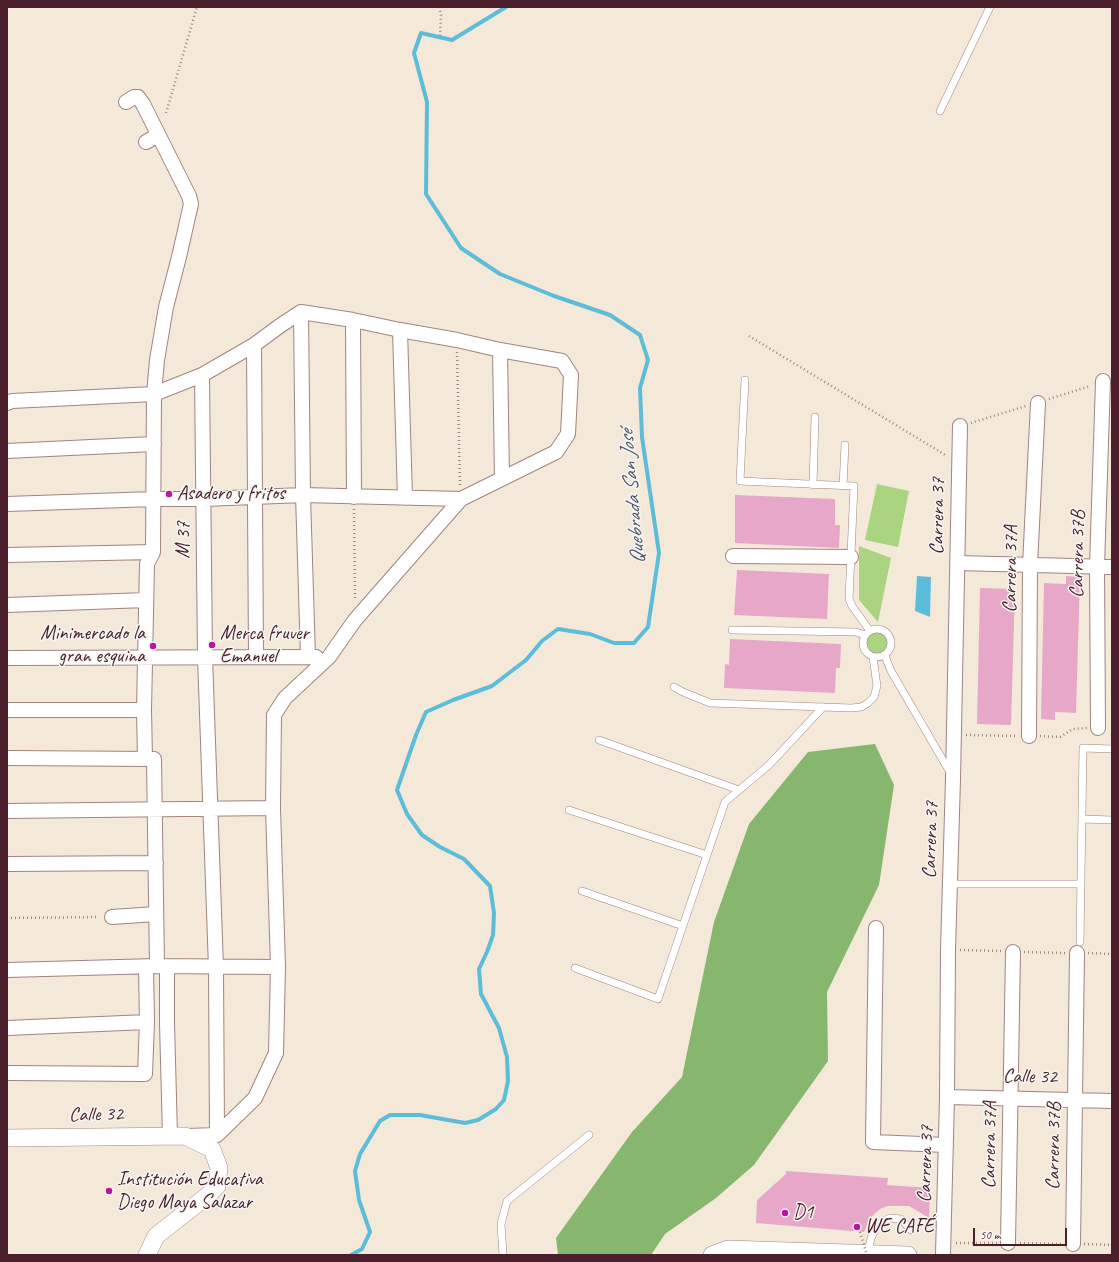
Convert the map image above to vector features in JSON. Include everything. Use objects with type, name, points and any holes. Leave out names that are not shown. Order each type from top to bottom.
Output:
[{"type":"street","points":[[126,102],[134,97],[138,97],[143,104],[189,196],[191,204],[180,257],[166,307],[157,360],[154,394],[153,552],[147,564],[146,600],[144,710],[145,759]]},
{"type":"street","points":[[146,142],[158,135]]},
{"type":"street","points":[[7,404],[12,401],[154,394],[202,375],[254,345],[301,312],[353,320],[562,361],[571,375],[568,434],[556,452],[461,499],[355,620],[329,657],[285,698],[274,715],[273,808],[278,968],[276,1052],[255,1098],[217,1135],[178,1136]]},
{"type":"street","points":[[301,312],[303,495],[308,657]]},
{"type":"street","points":[[353,320],[354,497]]},
{"type":"street","points":[[400,330],[405,498]]},
{"type":"street","points":[[254,345],[256,657]]},
{"type":"street","points":[[500,350],[502,479]]},
{"type":"street","name":"M 37","points":[[202,375],[205,657],[216,968],[217,1135]]},
{"type":"street","name":"Carrera 37B","points":[[1098,728],[1097,566],[1103,381]]},
{"type":"street","name":"Carrera 37A","points":[[1029,736],[1030,565],[1038,403]]},
{"type":"street","name":"Carrera 37","points":[[943,1249],[960,426]]},
{"type":"street","points":[[7,451],[154,444]]},
{"type":"street","points":[[7,504],[303,495],[461,499]]},
{"type":"street","points":[[7,555],[153,552]]},
{"type":"street","points":[[734,556],[851,556]]},
{"type":"street","points":[[957,563],[1112,567]]},
{"type":"street","points":[[7,605],[146,600]]},
{"type":"street","points":[[7,658],[329,657]]},
{"type":"street","points":[[7,710],[144,710]]},
{"type":"street","points":[[7,758],[154,759],[157,967],[167,1023],[178,1136]]},
{"type":"street","points":[[7,811],[273,808]]},
{"type":"street","points":[[7,864],[156,863]]},
{"type":"street","points":[[112,917],[156,914]]},
{"type":"street","points":[[876,928],[873,1142],[946,1145]]},
{"type":"street","name":"Carrera 37B","points":[[1073,1244],[1078,947]]},
{"type":"street","name":"Carrera 37A","points":[[1008,1243],[1013,952]]},
{"type":"street","points":[[7,970],[157,967],[278,968]]},
{"type":"street","points":[[7,1073],[145,1074],[147,1022],[157,967]]},
{"type":"street","points":[[7,1028],[147,1022]]},
{"type":"street","name":"Calle 32","points":[[947,1098],[1112,1101]]},
{"type":"street","points":[[147,1255],[156,1236],[207,1196],[216,1186],[219,1168],[212,1149],[178,1136]]},
{"type":"street","name":"Calle 32","points":[[7,1138],[178,1136]]},
{"type":"street","points":[[712,1255],[728,1249],[908,1255]]},
{"type":"lane","points":[[940,111],[990,7]]},
{"type":"lane","points":[[745,380],[740,481],[854,486],[849,599],[867,633]]},
{"type":"lane","points":[[813,485],[815,418]]},
{"type":"lane","points":[[843,486],[845,445]]},
{"type":"lane","points":[[732,630],[867,633],[877,629],[884,631],[889,636],[891,643],[890,650],[885,656],[879,658],[873,657],[865,651],[863,640],[867,633]]},
{"type":"lane","points":[[885,656],[891,671],[953,779]]},
{"type":"lane","points":[[674,687],[710,703],[851,708],[861,707],[874,697],[877,686],[873,657]]},
{"type":"lane","points":[[575,968],[658,999],[725,802],[769,765],[823,707]]},
{"type":"lane","points":[[599,740],[739,790]]},
{"type":"lane","points":[[1078,947],[1081,884],[1083,748],[1112,749]]},
{"type":"lane","points":[[569,810],[707,855]]},
{"type":"lane","points":[[1082,819],[1112,820]]},
{"type":"lane","points":[[958,884],[1081,884]]},
{"type":"lane","points":[[582,891],[683,926]]},
{"type":"lane","points":[[503,1255],[501,1224],[507,1201],[589,1135]]},
{"type":"lane","points":[[862,1254],[878,1224],[890,1218],[901,1219],[911,1230]]},
{"type":"path","points":[[166,113],[197,7]]},
{"type":"path","points":[[439,7],[441,15],[440,38]]},
{"type":"path","points":[[749,336],[959,463]]},
{"type":"path","points":[[457,340],[461,499]]},
{"type":"path","points":[[354,497],[355,620]]},
{"type":"path","points":[[7,918],[112,917]]},
{"type":"path","points":[[948,950],[1013,952],[1078,947],[1112,954]]},
{"type":"path","points":[[860,1232],[862,1254]]},
{"type":"path","points":[[943,1249],[1008,1243],[1112,1245]]},
{"type":"green space","points":[[877,484],[909,491],[898,547],[865,540]]},
{"type":"green space","points":[[859,546],[891,558],[878,622],[859,600]]},
{"type":"green space","points":[[877,629],[887,633],[891,643],[887,653],[877,657],[867,653],[863,643],[867,633]]},
{"type":"green space","points":[[875,744],[894,785],[879,885],[827,992],[828,1061],[754,1165],[716,1198],[665,1234],[651,1255],[558,1255],[556,1238],[632,1132],[682,1077],[714,922],[749,824],[808,752]]},
{"type":"water","points":[[917,576],[931,577],[930,617],[915,611]]},
{"type":"building","points":[[735,495],[835,499],[835,525],[840,525],[839,548],[735,543]]},
{"type":"building","points":[[737,570],[829,574],[827,619],[734,615]]},
{"type":"building","points":[[1066,576],[1080,577],[1076,713],[1055,712],[1055,720],[1041,719],[1044,583],[1066,584]]},
{"type":"building","points":[[980,588],[1015,589],[1011,725],[977,724]]},
{"type":"building","points":[[730,639],[841,644],[840,668],[836,668],[835,693],[724,688],[725,664],[729,665]]},
{"type":"building","points":[[786,1171],[888,1178],[887,1185],[930,1188],[929,1218],[909,1206],[887,1206],[880,1209],[870,1218],[864,1232],[756,1223],[757,1200],[786,1174]]},
{"type":"waterway","name":"Quebrada San José","points":[[351,1255],[362,1249],[370,1232],[359,1200],[355,1171],[360,1154],[380,1121],[390,1115],[420,1115],[465,1123],[478,1120],[496,1109],[504,1100],[508,1081],[507,1057],[499,1028],[481,994],[479,969],[493,935],[494,913],[490,886],[464,859],[440,847],[422,835],[407,814],[397,790],[416,735],[426,712],[453,700],[492,686],[526,660],[542,641],[558,629],[590,634],[614,643],[634,643],[648,627],[659,553],[642,437],[640,388],[648,360],[640,335],[610,315],[554,296],[500,274],[461,248],[426,194],[427,102],[414,53],[421,33],[452,40],[506,7]]},
{"type":"place","name":"Asadero y fritos","points":[[169,494]]},
{"type":"place","name":"Merca fruver Emanuel","points":[[212,645]]},
{"type":"place","name":"Minimercado la gran esquina","points":[[153,646]]},
{"type":"place","name":"Institución Educativa Diego Maya Salazar","points":[[109,1191]]},
{"type":"place","name":"D1","points":[[785,1213]]},
{"type":"place","name":"WE CAFÉ","points":[[857,1227]]}]
